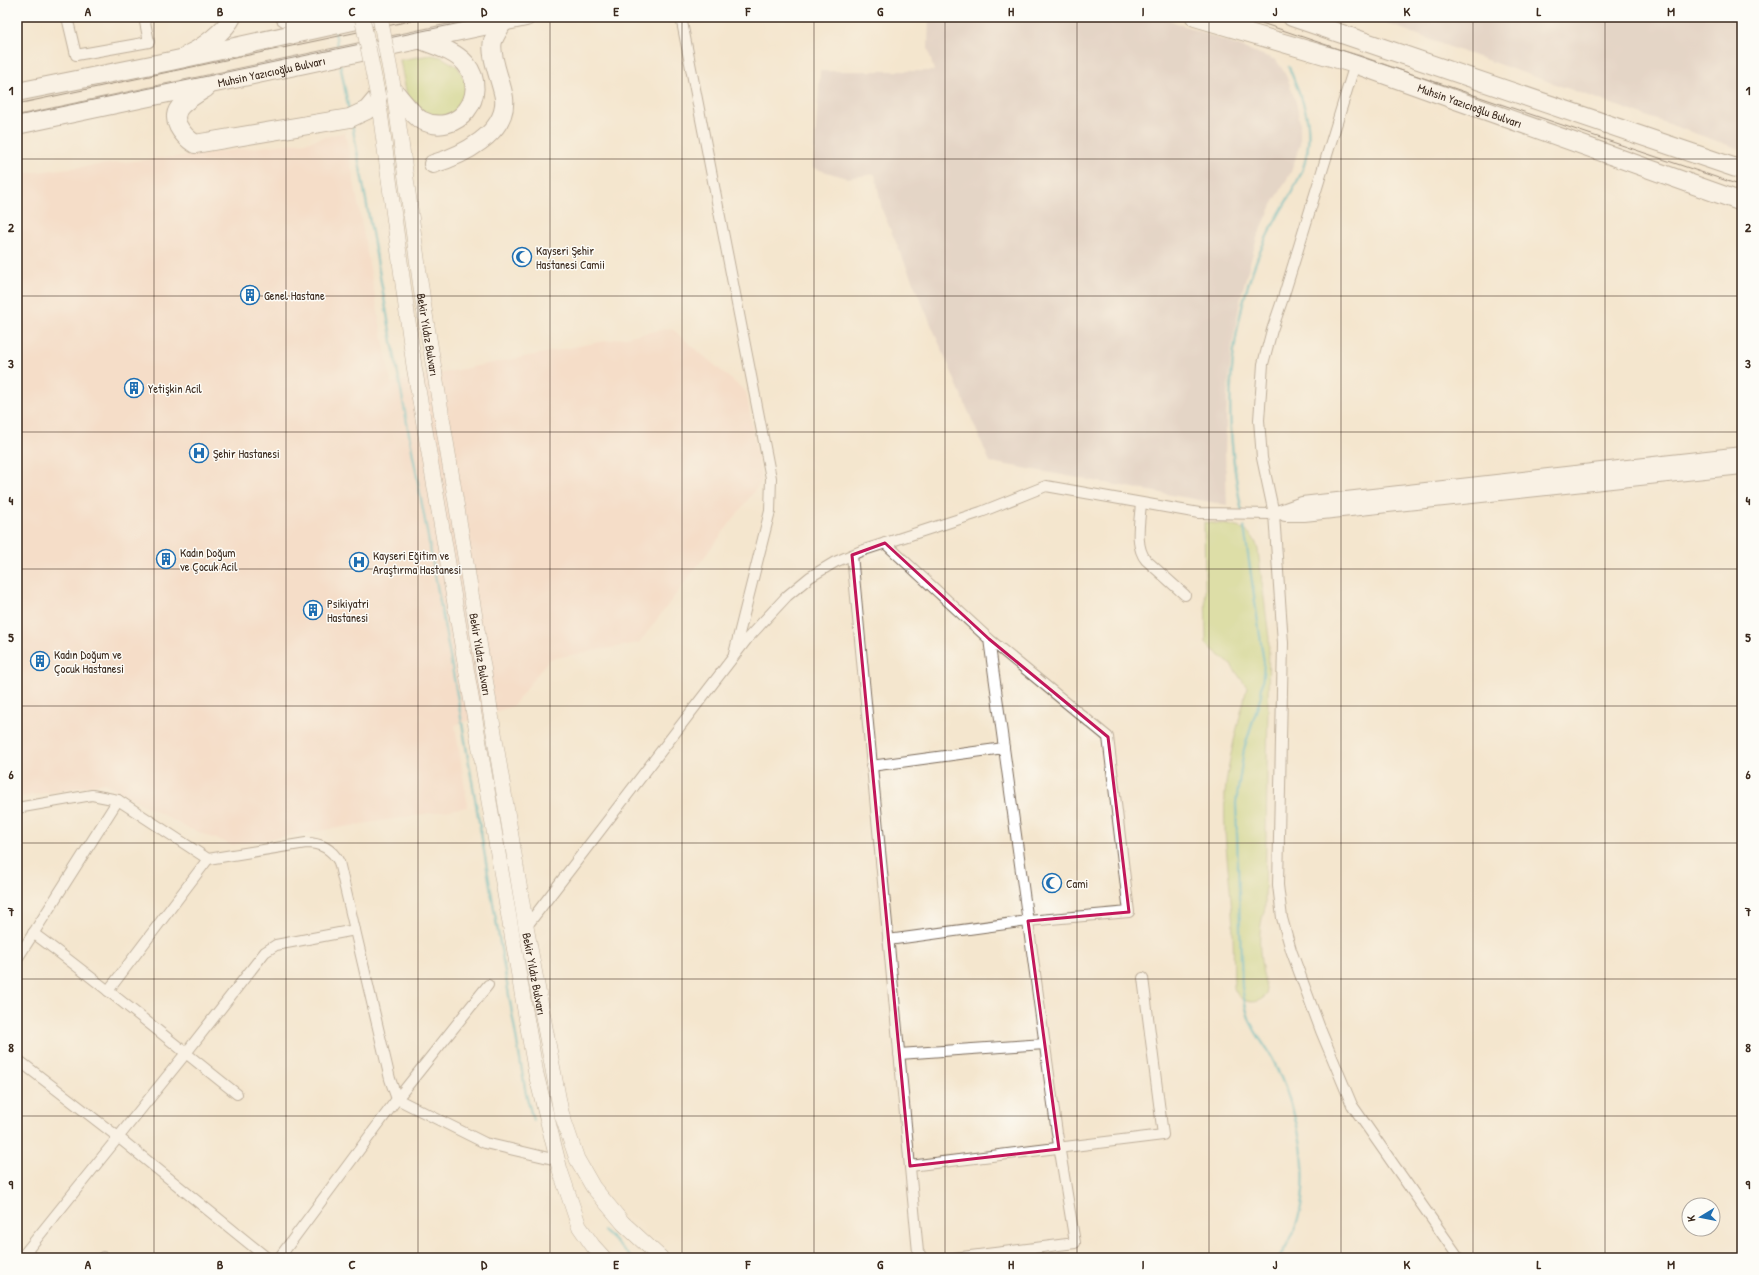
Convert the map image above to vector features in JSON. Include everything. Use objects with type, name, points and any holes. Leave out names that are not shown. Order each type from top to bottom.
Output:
[{"type":"highway","points":[[171,62],[193,52],[214,37],[232,17]]},
{"type":"highway","points":[[285,17],[302,25],[316,28]]},
{"type":"highway","points":[[17,92],[171,62],[316,28],[372,17]]},
{"type":"highway","name":"Muhsin Yazıcıoğlu Bulvarı","points":[[17,125],[526,17]]},
{"type":"highway","name":"Muhsin Yazıcıoğlu Bulvarı","points":[[1195,17],[1355,64],[1742,202]]},
{"type":"highway","name":"Muhsin Yazıcıoğlu Bulvarı","points":[[1292,17],[1742,170]]},
{"type":"highway","points":[[433,164],[452,158],[470,148],[498,124],[504,109],[504,98],[494,61],[493,42],[503,22]]},
{"type":"highway","points":[[468,30],[484,45],[494,61]]},
{"type":"highway","points":[[213,84],[181,106],[176,116],[178,126],[182,134],[195,144],[350,118],[367,110],[386,94],[420,119],[431,123],[443,124],[455,120],[463,116],[470,106],[475,86],[472,75],[466,64],[444,48],[420,39]]},
{"type":"main road","name":"Bekir Yıldız Bulvarı","points":[[362,17],[386,94],[405,172],[423,302],[526,927],[561,1112],[571,1144],[585,1173],[602,1200],[623,1224],[661,1258]]},
{"type":"main road","name":"Bekir Yıldız Bulvarı","points":[[380,17],[386,94],[388,175],[415,374],[472,699],[529,1040],[543,1109],[557,1160],[579,1226],[593,1246],[604,1258]]},
{"type":"street","points":[[67,17],[76,55],[149,42],[144,17]]},
{"type":"street","points":[[681,17],[771,478],[770,511],[733,657]]},
{"type":"street","points":[[1735,17],[1742,19]]},
{"type":"street","points":[[1355,64],[1272,330],[1264,364],[1260,401],[1260,439],[1262,458],[1274,514],[1283,643],[1277,869],[1279,902],[1286,934],[1321,1031],[1352,1105],[1459,1258]]},
{"type":"street","points":[[1274,514],[1302,504],[1742,454]]},
{"type":"street","points":[[526,927],[761,622],[787,596],[822,570],[852,555],[981,512],[1046,486],[1199,513],[1304,514],[1742,467]]},
{"type":"street","points":[[1141,503],[1141,553],[1146,560],[1185,595]]},
{"type":"street","points":[[885,543],[989,639],[1108,737],[1129,912],[1028,921],[888,940]]},
{"type":"street","points":[[852,555],[918,1252],[922,1258]]},
{"type":"street","points":[[954,1258],[1075,1243],[1045,1044],[989,639]]},
{"type":"street","points":[[871,766],[1004,748]]},
{"type":"street","points":[[17,808],[92,795],[118,800],[208,859],[306,843],[321,845],[330,850],[339,862],[390,1079],[397,1099],[484,1143],[557,1160]]},
{"type":"street","points":[[17,959],[118,800]]},
{"type":"street","points":[[108,991],[208,859]]},
{"type":"street","points":[[21,1258],[269,949],[276,945],[355,930]]},
{"type":"street","points":[[33,933],[237,1094]]},
{"type":"street","points":[[910,1166],[1060,1149],[1163,1135],[1143,978]]},
{"type":"street","points":[[279,1258],[397,1099],[488,985]]},
{"type":"street","points":[[899,1054],[1045,1044]]},
{"type":"street","points":[[17,1059],[118,1137],[267,1258]]},
{"type":"highlighted area","points":[[885,543],[989,639],[1108,737],[1129,912],[1028,921],[1059,1149],[910,1166],[852,555]]},
{"type":"shaded area","points":[[929,17],[1161,17],[1276,60],[1283,70],[1296,102],[1300,123],[1300,144],[1291,172],[1272,205],[1257,238],[1241,296],[1232,346],[1227,398],[1225,452],[1227,505],[990,462],[882,210],[875,174],[847,178],[813,168],[820,71],[934,71],[928,48]]},
{"type":"shaded area","points":[[1371,17],[1742,17],[1742,150],[1444,45]]},
{"type":"shaded area","name":"Kayseri Eğitim ve Araştırma Hastanesi","points":[[345,132],[391,383],[671,328],[746,392],[762,481],[639,643],[549,659],[513,706],[455,725],[468,807],[232,845],[185,827],[104,783],[17,798],[17,174],[307,142]]},
{"type":"green space","points":[[431,55],[441,57],[458,67],[466,83],[466,97],[453,114],[430,118],[407,96],[400,60]]},
{"type":"green space","points":[[1204,522],[1237,527],[1244,530],[1255,541],[1258,550],[1269,638],[1265,908],[1260,930],[1261,962],[1267,994],[1258,1001],[1253,1002],[1244,1000],[1236,993],[1234,988],[1233,922],[1225,821],[1226,780],[1247,687],[1230,664],[1206,644]]},
{"type":"waterway","points":[[335,31],[338,50]]},
{"type":"waterway","points":[[340,63],[349,111]]},
{"type":"waterway","points":[[1242,512],[1233,458],[1230,406],[1231,379],[1238,326],[1244,299],[1257,260],[1269,232],[1300,177],[1307,153],[1307,118],[1289,67]]},
{"type":"waterway","points":[[352,124],[458,700],[526,1094],[533,1120]]},
{"type":"waterway","points":[[1244,527],[1264,663],[1261,696],[1244,749],[1236,803],[1242,987],[1250,1021],[1272,1057],[1284,1085],[1299,1135],[1303,1161],[1303,1186],[1300,1212],[1292,1236],[1279,1258]]},
{"type":"waterway","points":[[604,1231],[632,1258]]},
{"type":"tram line","points":[[17,104],[429,17]]},
{"type":"tram line","points":[[17,116],[489,17]]},
{"type":"tram line","points":[[1244,17],[1742,186]]},
{"type":"place","name":"Kayseri Şehir Hastanesi Camii","points":[[522,257]]},
{"type":"place","name":"Genel Hastane","points":[[250,295]]},
{"type":"place","name":"Yetişkin Acil","points":[[134,388]]},
{"type":"place","name":"Şehir Hastanesi","points":[[199,453]]},
{"type":"place","name":"Kadın Doğum ve Çocuk Acil","points":[[166,559]]},
{"type":"place","name":"Kayseri Eğitim ve Araştırma Hastanesi","points":[[359,562]]},
{"type":"place","name":"Psikiyatri Hastanesi","points":[[313,610]]},
{"type":"place","name":"Kadın Doğum ve Çocuk Hastanesi","points":[[40,661]]},
{"type":"place","name":"Cami","points":[[1052,883]]}]
